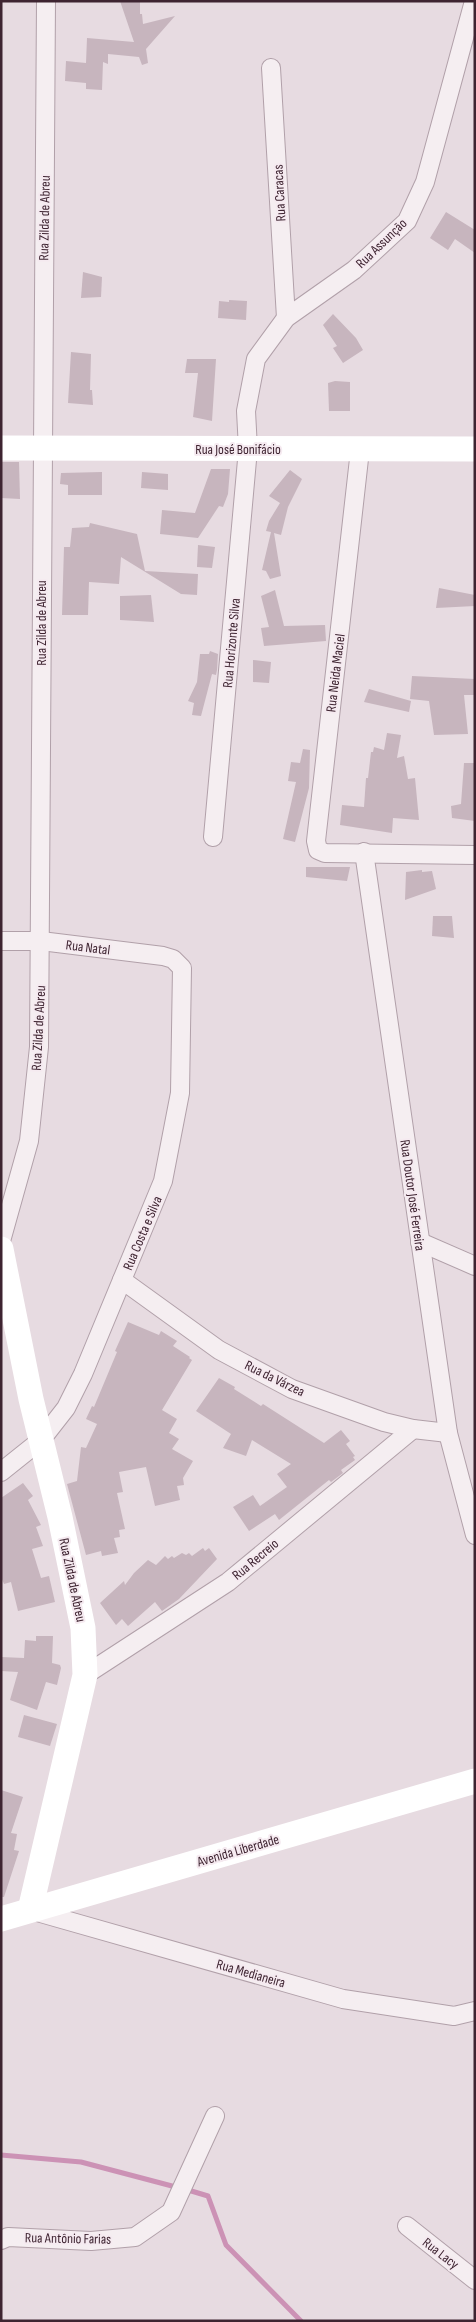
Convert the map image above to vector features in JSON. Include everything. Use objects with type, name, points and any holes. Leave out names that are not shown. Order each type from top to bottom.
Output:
[{"type":"street","name":"Rua Zilda de Abreu","points":[[1,1242],[29,1141],[39,1047],[46,1]]},
{"type":"street","name":"Rua Assunção","points":[[248,449],[246,411],[256,359],[286,318],[354,270],[407,221],[425,182],[474,1]]},
{"type":"street","name":"Rua Caracas","points":[[271,68],[286,318]]},
{"type":"street","name":"Rua José Bonifácio","points":[[1,448],[475,449]]},
{"type":"street","name":"Rua Horizonte Silva","points":[[213,837],[248,449]]},
{"type":"street","name":"Rua Neida Maciel","points":[[360,450],[316,841],[318,850],[325,852],[364,852]]},
{"type":"street","points":[[364,852],[475,855]]},
{"type":"street","name":"Rua Doutor José Ferreira","points":[[364,852],[448,1433],[475,1535]]},
{"type":"street","name":"Rua Natal","points":[[1,940],[40,941],[163,956],[173,959]]},
{"type":"street","name":"Rua Costa e Silva","points":[[1,1472],[41,1440],[66,1408],[83,1374],[164,1181],[180,1093],[182,968],[173,959]]},
{"type":"street","points":[[420,1242],[475,1266]]},
{"type":"street","name":"Rua Zilda de Abreu","points":[[1,1249],[83,1628],[85,1675],[30,1910]]},
{"type":"street","name":"Rua da Várzea","points":[[122,1280],[219,1350],[292,1389],[384,1422],[414,1429],[448,1433]]},
{"type":"street","name":"Rua Recreio","points":[[85,1675],[228,1582],[414,1429]]},
{"type":"street","name":"Avenida Liberdade","points":[[1,1920],[475,1782]]},
{"type":"street","name":"Rua Medianeira","points":[[30,1910],[343,1999],[454,2016],[475,2011]]},
{"type":"street","name":"Rua Antônio Farias","points":[[1,2240],[8,2237],[91,2242],[135,2237],[171,2212],[216,2116]]},
{"type":"street","name":"Rua Lacy","points":[[407,2226],[475,2280]]},
{"type":"building","points":[[120,1],[140,1],[140,14],[142,14],[143,24],[175,16],[146,49],[148,63],[142,65],[139,57],[108,54],[108,64],[103,62],[102,90],[86,89],[86,83],[65,81],[66,61],[86,63],[87,38],[134,42]]},
{"type":"building","points":[[446,212],[475,230],[475,253],[455,239],[448,250],[430,238]]},
{"type":"building","points":[[83,272],[102,277],[101,297],[81,298]]},
{"type":"building","points":[[229,300],[247,301],[246,320],[218,318],[219,301],[229,302]]},
{"type":"building","points":[[333,314],[356,338],[363,350],[343,363],[333,348],[337,346],[323,325]]},
{"type":"building","points":[[71,352],[91,354],[90,390],[92,390],[93,405],[68,403]]},
{"type":"building","points":[[187,359],[216,359],[212,421],[193,417],[198,373],[185,373]]},
{"type":"building","points":[[335,381],[350,382],[350,411],[329,411],[328,383]]},
{"type":"building","points":[[1,462],[19,462],[20,499],[1,498]]},
{"type":"building","points":[[211,469],[230,469],[228,494],[223,507],[219,506],[198,538],[160,534],[162,510],[195,513]]},
{"type":"building","points":[[290,470],[302,479],[288,507],[281,535],[274,533],[281,576],[270,579],[266,571],[262,570],[271,532],[266,531],[269,521],[280,503],[269,496]]},
{"type":"building","points":[[102,472],[102,495],[68,495],[68,485],[60,484],[61,473]]},
{"type":"building","points":[[142,472],[168,474],[168,490],[141,488]]},
{"type":"building","points":[[90,523],[137,534],[145,571],[198,574],[197,595],[181,594],[121,557],[119,584],[89,582],[88,615],[62,615],[64,547],[70,547],[72,528],[89,527]]},
{"type":"building","points":[[198,545],[215,547],[212,568],[197,567]]},
{"type":"building","points":[[439,588],[475,595],[475,606],[436,608]]},
{"type":"building","points":[[275,590],[284,626],[325,625],[326,641],[264,646],[261,628],[269,627],[261,596]]},
{"type":"building","points":[[151,595],[154,622],[120,620],[120,596]]},
{"type":"building","points":[[210,651],[218,654],[216,675],[212,674],[201,716],[192,715],[194,703],[188,701],[197,682],[200,654],[209,654]]},
{"type":"building","points":[[253,660],[271,662],[269,683],[253,682]]},
{"type":"building","points":[[412,676],[475,679],[475,695],[464,695],[468,734],[434,735],[429,701],[410,699]]},
{"type":"building","points":[[369,689],[411,701],[409,712],[364,702]]},
{"type":"building","points":[[387,733],[401,735],[397,758],[404,756],[408,779],[415,778],[419,820],[393,818],[392,833],[340,825],[342,805],[364,807],[366,778],[368,778],[371,752],[373,752],[374,747],[384,750]]},
{"type":"building","points":[[303,749],[310,750],[309,788],[295,842],[283,839],[296,782],[288,781],[291,762],[300,763]]},
{"type":"building","points":[[464,763],[475,763],[475,821],[452,818],[451,806],[461,804]]},
{"type":"building","points":[[306,867],[350,867],[347,881],[306,877]]},
{"type":"building","points":[[422,870],[422,872],[432,871],[436,889],[405,900],[406,872]]},
{"type":"building","points":[[433,916],[452,916],[454,938],[432,936]]},
{"type":"building","points":[[128,1322],[159,1335],[161,1331],[177,1341],[173,1346],[192,1360],[162,1410],[177,1419],[169,1433],[179,1439],[172,1449],[193,1461],[183,1478],[184,1485],[177,1486],[180,1500],[155,1506],[146,1467],[119,1472],[123,1492],[117,1493],[125,1529],[119,1530],[120,1537],[114,1538],[118,1553],[102,1556],[101,1551],[86,1555],[67,1484],[77,1481],[81,1447],[86,1448],[97,1424],[86,1419],[92,1406],[94,1407]]},
{"type":"building","points":[[219,1378],[261,1406],[263,1404],[324,1443],[341,1430],[350,1441],[346,1444],[355,1456],[353,1457],[355,1460],[341,1470],[343,1473],[331,1482],[329,1480],[279,1520],[275,1514],[249,1531],[233,1507],[253,1495],[260,1506],[287,1487],[277,1474],[291,1464],[252,1440],[246,1456],[223,1448],[231,1434],[196,1411]]},
{"type":"building","points":[[23,1483],[33,1496],[28,1500],[41,1525],[36,1527],[43,1546],[32,1549],[41,1578],[49,1576],[55,1602],[18,1611],[11,1582],[4,1584],[1,1577],[1,1498]]},
{"type":"building","points":[[203,1548],[205,1551],[209,1548],[217,1559],[179,1599],[162,1611],[155,1602],[128,1626],[122,1619],[116,1625],[100,1603],[124,1581],[125,1585],[134,1573],[148,1560],[156,1565],[165,1556],[168,1559],[182,1553],[186,1555],[189,1553],[192,1556]]},
{"type":"building","points":[[36,1636],[53,1636],[52,1663],[60,1665],[61,1668],[57,1685],[46,1682],[37,1710],[10,1700],[18,1672],[1,1671],[1,1657],[24,1658],[25,1640],[36,1641]]},
{"type":"building","points":[[24,1715],[57,1724],[50,1746],[18,1737]]},
{"type":"building","points":[[1,1790],[23,1797],[11,1833],[17,1834],[14,1850],[19,1851],[4,1897],[1,1897]]},
{"type":"waterway","points":[[1,2155],[81,2162],[172,2186]]},
{"type":"waterway","points":[[188,2190],[208,2196],[226,2245],[301,2321]]}]
